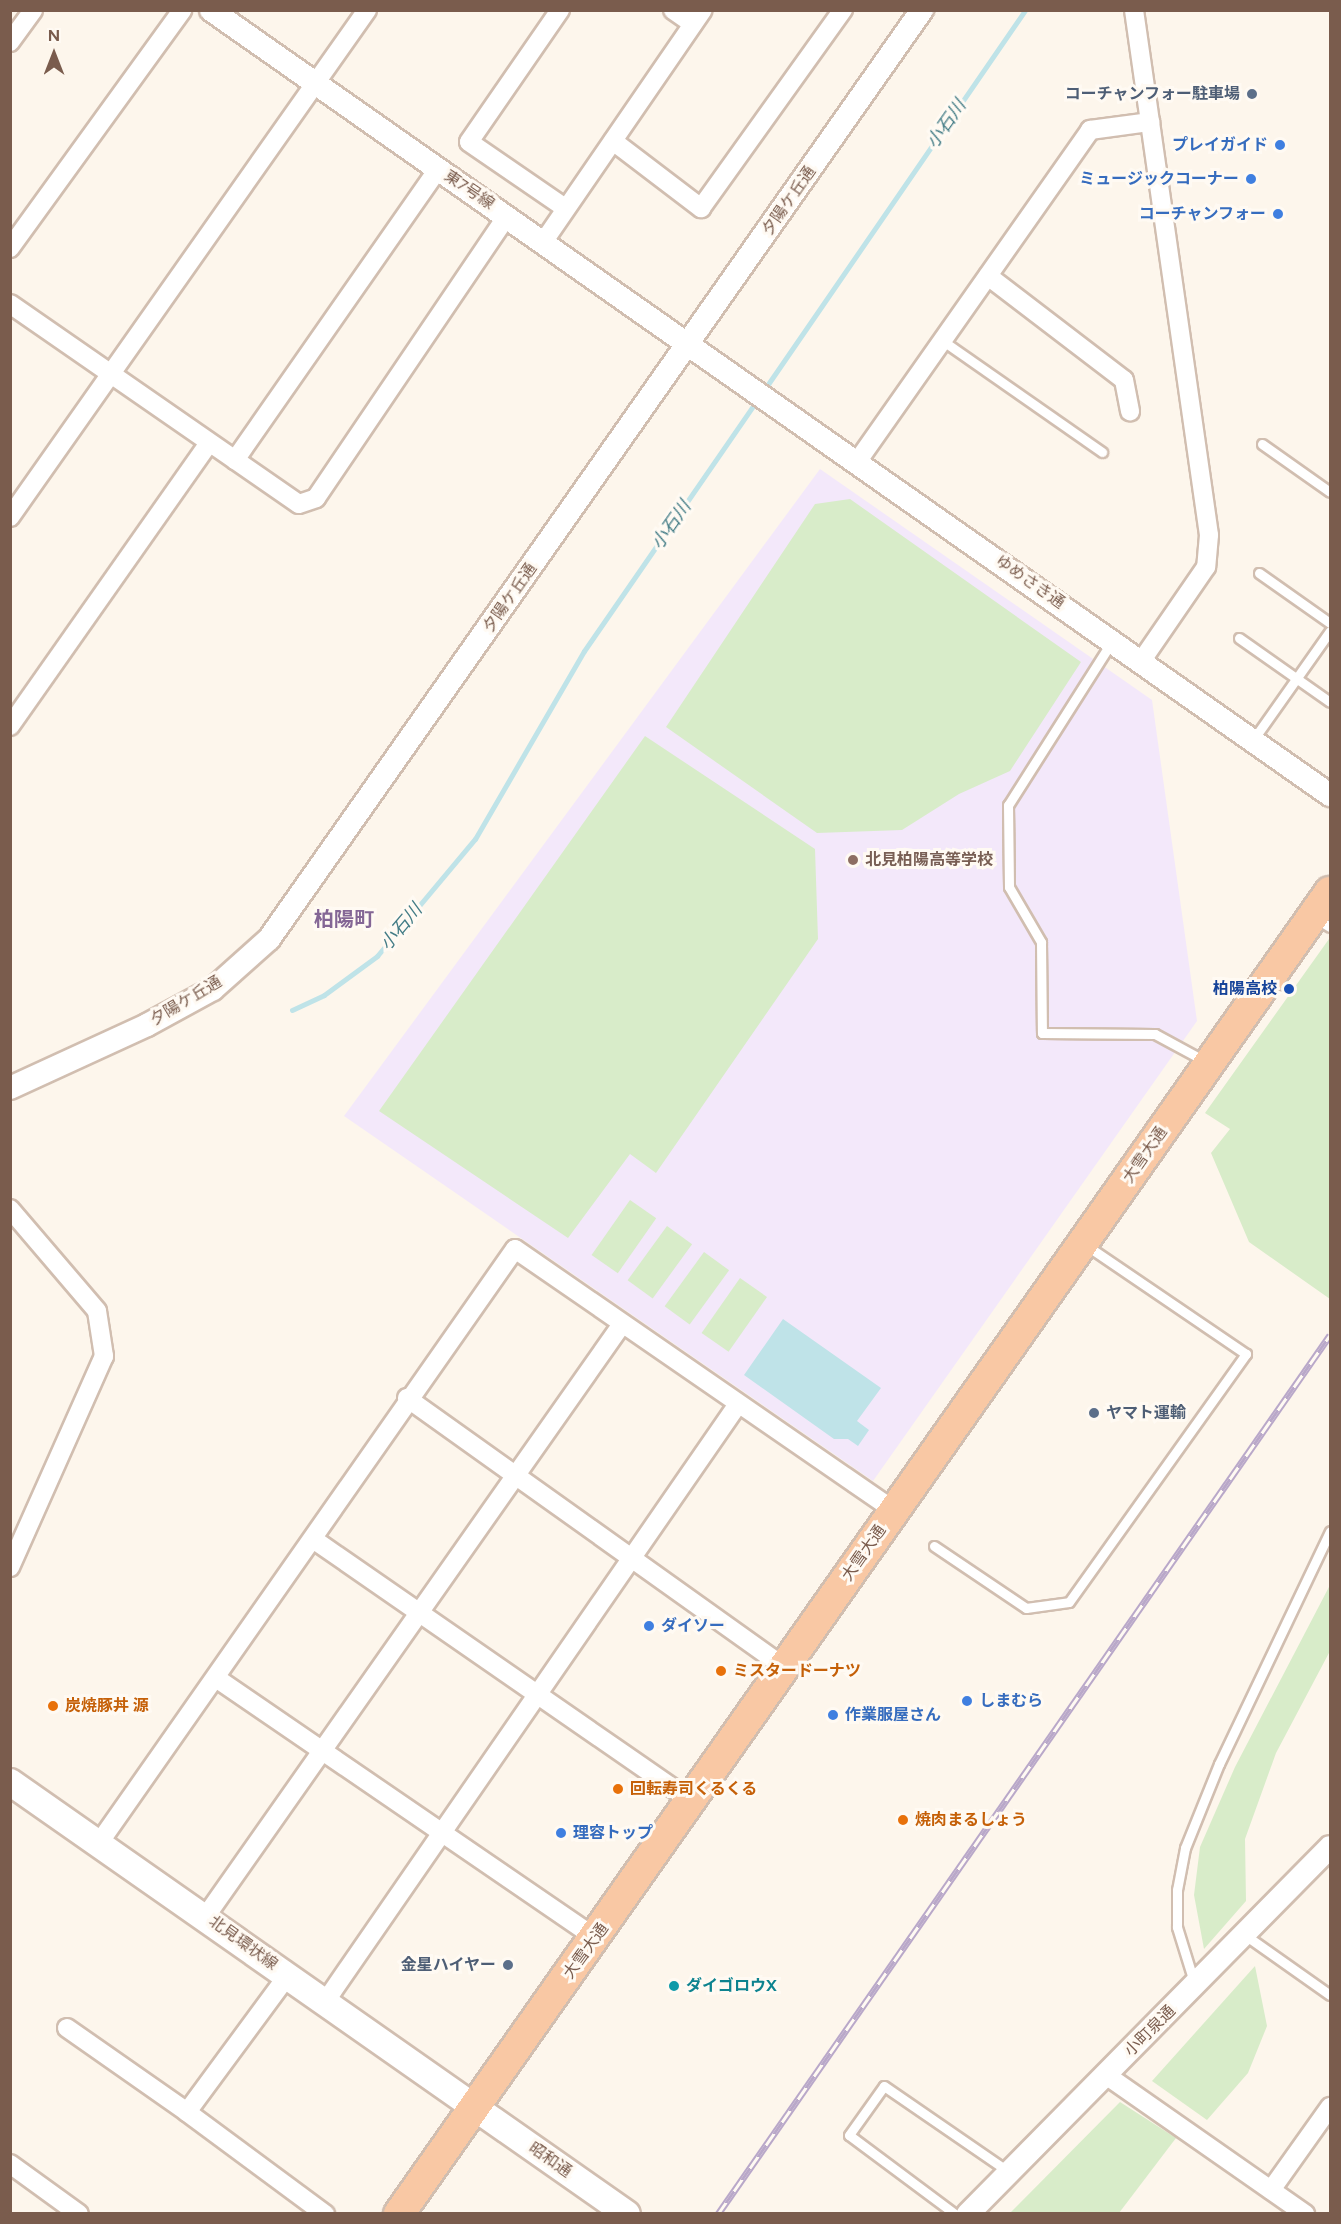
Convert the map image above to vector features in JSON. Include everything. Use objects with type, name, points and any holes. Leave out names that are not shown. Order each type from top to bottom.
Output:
[{"type":"highway","name":"大雪大通","points":[[399,2214],[474,2105],[596,1938],[1209,1064],[1322,922],[1330,892]]},
{"type":"main road","name":"北見環状線","points":[[10,1782],[206,1916],[474,2105]]},
{"type":"main road","name":"昭和通","points":[[474,2105],[618,2211]]},
{"type":"street","points":[[10,42],[33,10]]},
{"type":"street","points":[[10,248],[182,10]]},
{"type":"street","points":[[10,517],[368,10]]},
{"type":"street","points":[[560,10],[469,142],[566,208]]},
{"type":"street","points":[[544,241],[698,17],[673,10]]},
{"type":"street","points":[[613,141],[701,208],[843,10]]},
{"type":"street","name":"夕陽ケ丘通","points":[[10,1088],[147,1025],[213,989],[269,939],[922,10]]},
{"type":"street","points":[[1134,10],[1209,535],[1206,567],[1142,660]]},
{"type":"street","name":"東7号線","points":[[224,14],[316,83],[544,241],[726,373]]},
{"type":"street","points":[[857,462],[1090,130],[1150,122]]},
{"type":"street","points":[[235,460],[438,169]]},
{"type":"street","points":[[10,304],[298,504],[316,498],[507,216]]},
{"type":"street","points":[[988,276],[1124,380],[1130,411]]},
{"type":"street","name":"ゆめさき通","points":[[726,373],[1142,660],[1330,795]]},
{"type":"street","points":[[10,726],[209,443]]},
{"type":"street","points":[[10,1209],[97,1311],[104,1356],[10,1567]]},
{"type":"street","points":[[99,1843],[313,1539],[407,1398],[515,1249],[894,1510]]},
{"type":"street","points":[[206,1916],[622,1324]]},
{"type":"street","points":[[407,1398],[515,1478],[785,1668]]},
{"type":"street","points":[[325,2002],[738,1404]]},
{"type":"street","points":[[313,1539],[536,1696],[691,1801]]},
{"type":"street","points":[[216,1678],[596,1938]]},
{"type":"street","name":"小町泉通","points":[[968,2214],[1330,1847]]},
{"type":"street","points":[[187,2112],[288,1975]]},
{"type":"street","points":[[68,2028],[325,2214]]},
{"type":"street","points":[[1106,2075],[1271,2190],[1284,2208],[1305,2214]]},
{"type":"street","points":[[1271,2190],[1330,2107]]},
{"type":"street","points":[[10,2164],[79,2214]]},
{"type":"lane","points":[[943,341],[1102,452]]},
{"type":"lane","points":[[1262,444],[1330,492]]},
{"type":"lane","points":[[1259,573],[1330,623]]},
{"type":"lane","points":[[1253,740],[1330,631]]},
{"type":"lane","points":[[1239,638],[1330,702]]},
{"type":"lane","points":[[1113,640],[1008,805],[1009,887],[1041,942],[1042,1033],[1155,1034],[1209,1064]]},
{"type":"lane","points":[[934,1546],[1026,1608],[1069,1602],[1246,1354],[1083,1243]]},
{"type":"lane","points":[[1196,1985],[1178,1927],[1177,1890],[1185,1848],[1218,1764],[1330,1531]]},
{"type":"lane","points":[[1245,1935],[1330,1995]]},
{"type":"lane","points":[[955,2214],[849,2135],[884,2085],[1009,2172]]},
{"type":"shaded area","name":"北見柏陽高等学校","points":[[820,469],[1152,700],[1197,1021],[873,1481],[344,1116]]},
{"type":"green space","points":[[850,499],[1081,662],[1010,771],[959,794],[902,830],[817,833],[666,727],[815,504]]},
{"type":"green space","points":[[645,736],[815,849],[818,939],[656,1173],[630,1154],[568,1238],[379,1111]]},
{"type":"green space","points":[[1329,939],[1330,1299],[1249,1242],[1211,1153],[1230,1129],[1205,1113]]},
{"type":"green space","points":[[630,1200],[656,1218],[618,1273],[592,1255]]},
{"type":"green space","points":[[667,1226],[692,1244],[653,1298],[628,1280]]},
{"type":"green space","points":[[704,1252],[729,1270],[690,1324],[665,1306]]},
{"type":"green space","points":[[740,1278],[767,1297],[729,1352],[702,1333]]},
{"type":"green space","points":[[1330,1585],[1330,1651],[1276,1753],[1245,1839],[1246,1901],[1204,1949],[1194,1895],[1200,1847],[1235,1767]]},
{"type":"green space","points":[[1255,1966],[1267,2026],[1248,2073],[1207,2120],[1152,2081]]},
{"type":"green space","points":[[1120,2102],[1176,2138],[1119,2213],[1010,2213]]},
{"type":"water","points":[[783,1319],[881,1388],[857,1421],[869,1430],[858,1446],[848,1439],[834,1439],[744,1375]]},
{"type":"waterway","name":"小石川","points":[[764,390],[1025,10]]},
{"type":"waterway","name":"小石川","points":[[292,1010],[324,995],[377,956],[475,839],[584,651],[757,400]]},
{"type":"railway","points":[[718,2214],[1330,1335]]},
{"type":"place","name":"コーチャンフォー駐車場","points":[[1252,94]]},
{"type":"place","name":"プレイガイド","points":[[1280,145]]},
{"type":"place","name":"ミュージックコーナー","points":[[1251,179]]},
{"type":"place","name":"コーチャンフォー","points":[[1278,214]]},
{"type":"place","name":"北見柏陽高等学校","points":[[853,860]]},
{"type":"place","name":"柏陽高校","points":[[1289,989]]},
{"type":"place","name":"ヤマト運輸","points":[[1094,1413]]},
{"type":"place","name":"ダイソー","points":[[649,1626]]},
{"type":"place","name":"ミスタードーナツ","points":[[721,1671]]},
{"type":"place","name":"しまむら","points":[[967,1701]]},
{"type":"place","name":"炭焼豚丼 源","points":[[53,1706]]},
{"type":"place","name":"作業服屋さん","points":[[833,1715]]},
{"type":"place","name":"回転寿司くるくる","points":[[618,1789]]},
{"type":"place","name":"焼肉まるしょう","points":[[903,1820]]},
{"type":"place","name":"理容トップ","points":[[561,1833]]},
{"type":"place","name":"金星ハイヤー","points":[[508,1965]]},
{"type":"place","name":"ダイゴロウX","points":[[674,1986]]},
{"type":"district","name":"柏陽町","points":[[344,919]]}]
